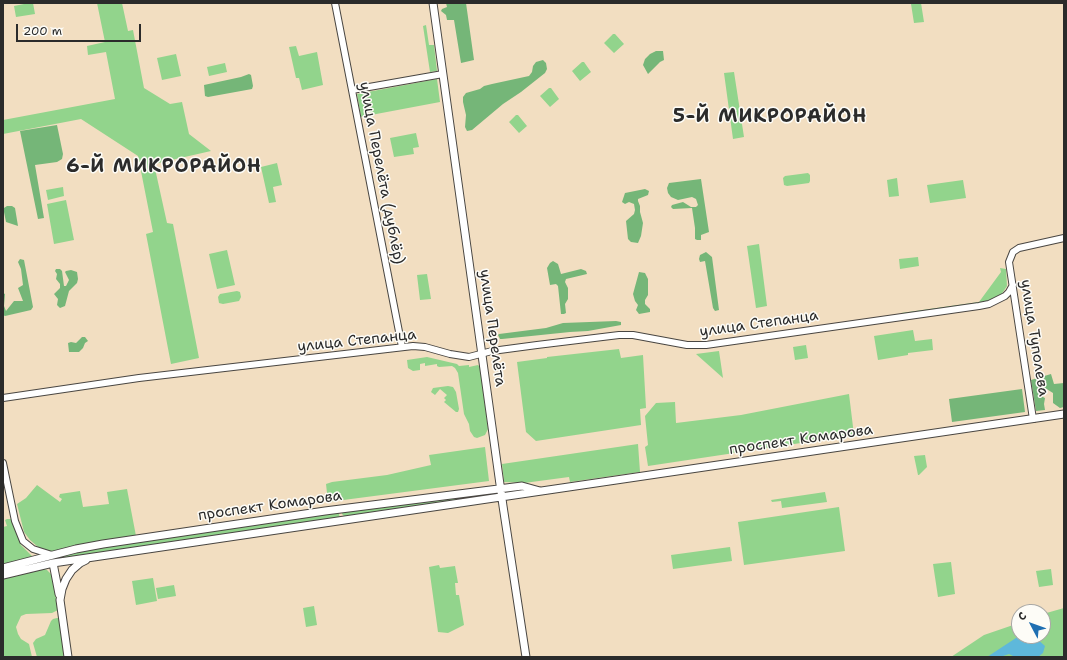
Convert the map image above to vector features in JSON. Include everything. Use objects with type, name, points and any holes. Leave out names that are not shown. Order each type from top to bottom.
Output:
[{"type":"main road","name":"улица Перелёта","points":[[433,3],[502,497],[526,657]]},
{"type":"main road","name":"проспект Комарова","points":[[3,568],[36,560],[90,558],[1064,414]]},
{"type":"main road","name":"проспект Комарова","points":[[3,575],[53,559],[76,549],[103,544],[285,517],[501,488],[526,486],[542,491]]},
{"type":"main road","points":[[342,509],[341,513],[344,521]]},
{"type":"main road","points":[[285,517],[289,521],[287,529]]},
{"type":"main road","points":[[103,544],[100,552],[104,556]]},
{"type":"main road","points":[[60,600],[62,589],[72,570],[80,563],[90,558]]},
{"type":"main road","points":[[53,559],[68,657]]},
{"type":"street","name":"улица Перелёта (дублёр)","points":[[335,3],[402,347]]},
{"type":"street","points":[[352,90],[443,74]]},
{"type":"street","name":"улица Туполева","points":[[1033,419],[1009,262],[1013,252],[1019,248],[1064,238]]},
{"type":"street","name":"улица Степанца","points":[[3,398],[139,378],[413,346],[425,347],[461,356],[469,356],[536,345],[619,335],[633,335],[694,346],[722,344],[989,304],[1005,296],[1009,292],[1012,285]]},
{"type":"street","points":[[3,463],[17,526],[23,541],[33,549],[53,559]]},
{"type":"street","points":[[33,549],[36,555],[36,560]]},
{"type":"green space","points":[[33,3],[35,14],[16,17],[14,6]]},
{"type":"green space","points":[[97,3],[122,3],[128,31],[133,30],[144,88],[170,104],[182,102],[189,134],[211,151],[154,164],[167,223],[173,224],[199,358],[171,364],[146,234],[153,232],[138,156],[81,119],[3,134],[3,120],[115,99],[106,52],[88,55],[87,46],[105,42]]},
{"type":"green space","points":[[446,3],[466,3],[474,60],[461,63],[454,20],[447,20],[446,15],[441,11],[447,7]]},
{"type":"green space","points":[[921,3],[924,22],[914,23],[911,4]]},
{"type":"green space","points":[[426,25],[429,45],[434,45],[437,71],[430,72],[423,26]]},
{"type":"green space","points":[[613,34],[615,34],[624,44],[614,53],[604,43]]},
{"type":"green space","points":[[296,46],[299,56],[317,52],[323,85],[302,90],[299,78],[296,78],[289,47]]},
{"type":"green space","points":[[656,51],[663,51],[664,60],[648,74],[643,65],[645,59]]},
{"type":"green space","points":[[176,54],[181,76],[162,80],[157,58]]},
{"type":"green space","points":[[543,60],[546,63],[547,69],[545,73],[503,104],[472,130],[467,131],[465,127],[466,115],[463,102],[463,97],[466,93],[480,89],[484,86],[529,76],[536,62]]},
{"type":"green space","points":[[584,62],[591,72],[580,81],[572,71]]},
{"type":"green space","points":[[225,63],[227,72],[209,76],[207,67]]},
{"type":"green space","points":[[734,72],[744,137],[733,139],[724,73]]},
{"type":"green space","points":[[249,74],[251,75],[253,86],[252,89],[208,97],[205,96],[204,85]]},
{"type":"green space","points":[[437,79],[440,102],[371,115],[369,107],[364,108],[365,116],[361,117],[357,94]]},
{"type":"green space","points":[[551,88],[559,99],[550,107],[540,96]]},
{"type":"green space","points":[[516,115],[518,115],[527,126],[519,133],[509,122]]},
{"type":"green space","points":[[57,125],[63,154],[62,159],[57,162],[35,165],[44,218],[38,219],[20,131]]},
{"type":"green space","points":[[416,133],[419,147],[413,148],[414,154],[394,157],[390,138]]},
{"type":"green space","points":[[277,163],[282,185],[273,187],[276,202],[269,203],[261,167]]},
{"type":"green space","points":[[808,173],[810,175],[809,183],[787,186],[784,185],[783,178],[785,176]]},
{"type":"green space","points":[[897,178],[899,196],[889,197],[887,180]]},
{"type":"green space","points":[[701,179],[709,232],[701,235],[701,240],[697,240],[695,239],[692,208],[673,209],[671,207],[672,205],[683,202],[691,207],[696,207],[698,205],[696,199],[692,197],[678,200],[671,197],[667,188],[669,183]]},
{"type":"green space","points":[[963,180],[966,198],[930,203],[927,185]]},
{"type":"green space","points":[[63,187],[64,196],[48,200],[46,190]]},
{"type":"green space","points":[[645,189],[649,191],[648,195],[638,199],[643,223],[641,236],[638,243],[631,242],[628,239],[626,221],[634,214],[634,204],[629,202],[625,204],[622,202],[625,193]]},
{"type":"green space","points":[[66,200],[74,240],[54,244],[47,204]]},
{"type":"green space","points":[[7,206],[12,206],[15,208],[18,226],[6,222],[4,208]]},
{"type":"green space","points":[[759,244],[767,306],[756,308],[747,246]]},
{"type":"green space","points":[[227,250],[235,285],[217,289],[209,254]]},
{"type":"green space","points":[[706,252],[712,257],[719,310],[715,311],[713,308],[705,261],[700,262],[699,259],[700,255]]},
{"type":"green space","points":[[918,257],[919,266],[900,269],[899,259]]},
{"type":"green space","points":[[20,259],[24,260],[33,307],[31,310],[5,316],[3,315],[3,293],[5,294],[4,306],[6,311],[14,301],[23,301],[18,288],[23,285],[21,269],[18,262]]},
{"type":"green space","points":[[553,261],[558,264],[561,274],[581,269],[586,271],[587,274],[566,279],[565,282],[568,288],[568,299],[565,304],[566,313],[564,314],[561,314],[558,286],[556,284],[550,285],[547,268]]},
{"type":"green space","points":[[1000,268],[1006,269],[1007,286],[1001,295],[989,302],[901,315],[901,313],[979,302],[1001,272]]},
{"type":"green space","points":[[56,269],[60,269],[62,271],[64,286],[66,286],[69,280],[65,272],[66,271],[71,270],[77,272],[78,279],[77,283],[69,291],[65,306],[60,308],[57,305],[58,299],[54,294],[60,288],[60,284],[56,279]]},
{"type":"green space","points":[[639,272],[645,273],[648,279],[648,295],[645,300],[645,304],[650,309],[650,312],[639,314],[636,310],[638,305],[633,294]]},
{"type":"green space","points":[[427,274],[431,299],[420,300],[417,275]]},
{"type":"green space","points":[[237,291],[240,292],[241,297],[239,301],[223,304],[219,303],[218,297],[220,294]]},
{"type":"green space","points":[[621,322],[621,325],[588,331],[502,339],[500,339],[498,335],[546,328],[563,323]]},
{"type":"green space","points":[[913,330],[915,341],[932,339],[933,350],[908,353],[908,355],[878,360],[874,336]]},
{"type":"green space","points":[[82,337],[85,337],[88,341],[85,343],[83,348],[79,352],[69,352],[68,343],[76,343]]},
{"type":"green space","points":[[806,345],[808,358],[795,360],[793,347]]},
{"type":"green space","points":[[619,349],[621,358],[643,355],[646,408],[640,409],[641,425],[536,441],[526,432],[517,362]]},
{"type":"green space","points":[[719,351],[723,378],[696,354]]},
{"type":"green space","points":[[427,357],[457,364],[459,366],[469,365],[469,367],[478,365],[480,367],[488,429],[485,435],[477,438],[474,437],[470,431],[469,424],[464,414],[458,373],[455,368],[452,366],[439,367],[437,364],[425,366],[425,363],[420,364],[420,370],[413,371],[408,368],[407,360]]},
{"type":"green space","points":[[1051,374],[1054,384],[1064,383],[1064,407],[1060,408],[1053,403],[1053,393],[1045,388],[1039,391],[1039,395],[1045,398],[1045,410],[1036,411],[1031,380]]},
{"type":"green space","points":[[448,386],[453,387],[456,392],[459,409],[458,412],[444,402],[446,400],[444,398],[447,395],[440,389],[435,395],[431,392],[433,388]]},
{"type":"green space","points":[[1022,389],[1025,412],[952,422],[949,399]]},
{"type":"green space","points":[[849,394],[854,435],[648,466],[645,447],[648,445],[645,416],[656,403],[675,402],[676,423],[741,415]]},
{"type":"green space","points":[[638,444],[640,472],[570,482],[569,477],[524,483],[504,482],[502,464]]},
{"type":"green space","points":[[485,447],[489,481],[328,502],[326,484],[387,475],[431,465],[429,455]]},
{"type":"green space","points":[[925,455],[927,467],[918,475],[914,456]]},
{"type":"green space","points":[[37,485],[60,502],[62,499],[59,497],[60,494],[80,491],[83,507],[109,504],[107,492],[127,489],[136,536],[57,551],[48,551],[38,547],[24,532],[17,504],[26,498]]},
{"type":"green space","points":[[825,492],[827,502],[782,508],[781,501],[772,502],[771,500]]},
{"type":"green space","points":[[497,493],[345,517],[342,514],[342,512]]},
{"type":"green space","points":[[839,507],[845,551],[744,565],[738,522]]},
{"type":"green space","points":[[340,511],[339,515],[341,518],[3,573],[3,571],[76,551]]},
{"type":"green space","points":[[11,519],[21,545],[33,557],[3,567],[3,527],[7,526],[5,520]]},
{"type":"green space","points":[[730,547],[732,561],[673,569],[671,555]]},
{"type":"green space","points":[[951,562],[955,594],[938,597],[933,564]]},
{"type":"green space","points":[[439,565],[440,568],[455,566],[458,583],[455,583],[456,595],[459,595],[464,625],[448,633],[438,632],[429,567]]},
{"type":"green space","points":[[44,569],[52,575],[58,610],[52,613],[26,614],[21,616],[16,627],[21,639],[29,644],[32,657],[3,657],[3,579]]},
{"type":"green space","points":[[1051,569],[1053,585],[1039,587],[1036,571]]},
{"type":"green space","points":[[153,578],[157,601],[136,605],[132,581]]},
{"type":"green space","points":[[174,585],[176,596],[158,599],[156,588]]},
{"type":"green space","points":[[314,606],[317,625],[306,627],[303,608]]},
{"type":"green space","points":[[1064,608],[1064,657],[951,657],[984,635],[1011,626],[1011,644],[1051,644],[1051,612]]},
{"type":"green space","points":[[59,618],[65,655],[62,657],[37,657],[33,643],[36,639],[45,635],[51,621]]},
{"type":"water","points":[[1011,641],[1011,644],[1043,644],[1045,646],[1043,653],[1038,657],[1015,657],[1009,654],[1000,657],[987,657]]},
{"type":"district","name":"5-Й МИКРОРАЙОН","points":[[770,117]]},
{"type":"district","name":"6-Й МИКРОРАЙОН","points":[[164,167]]}]
